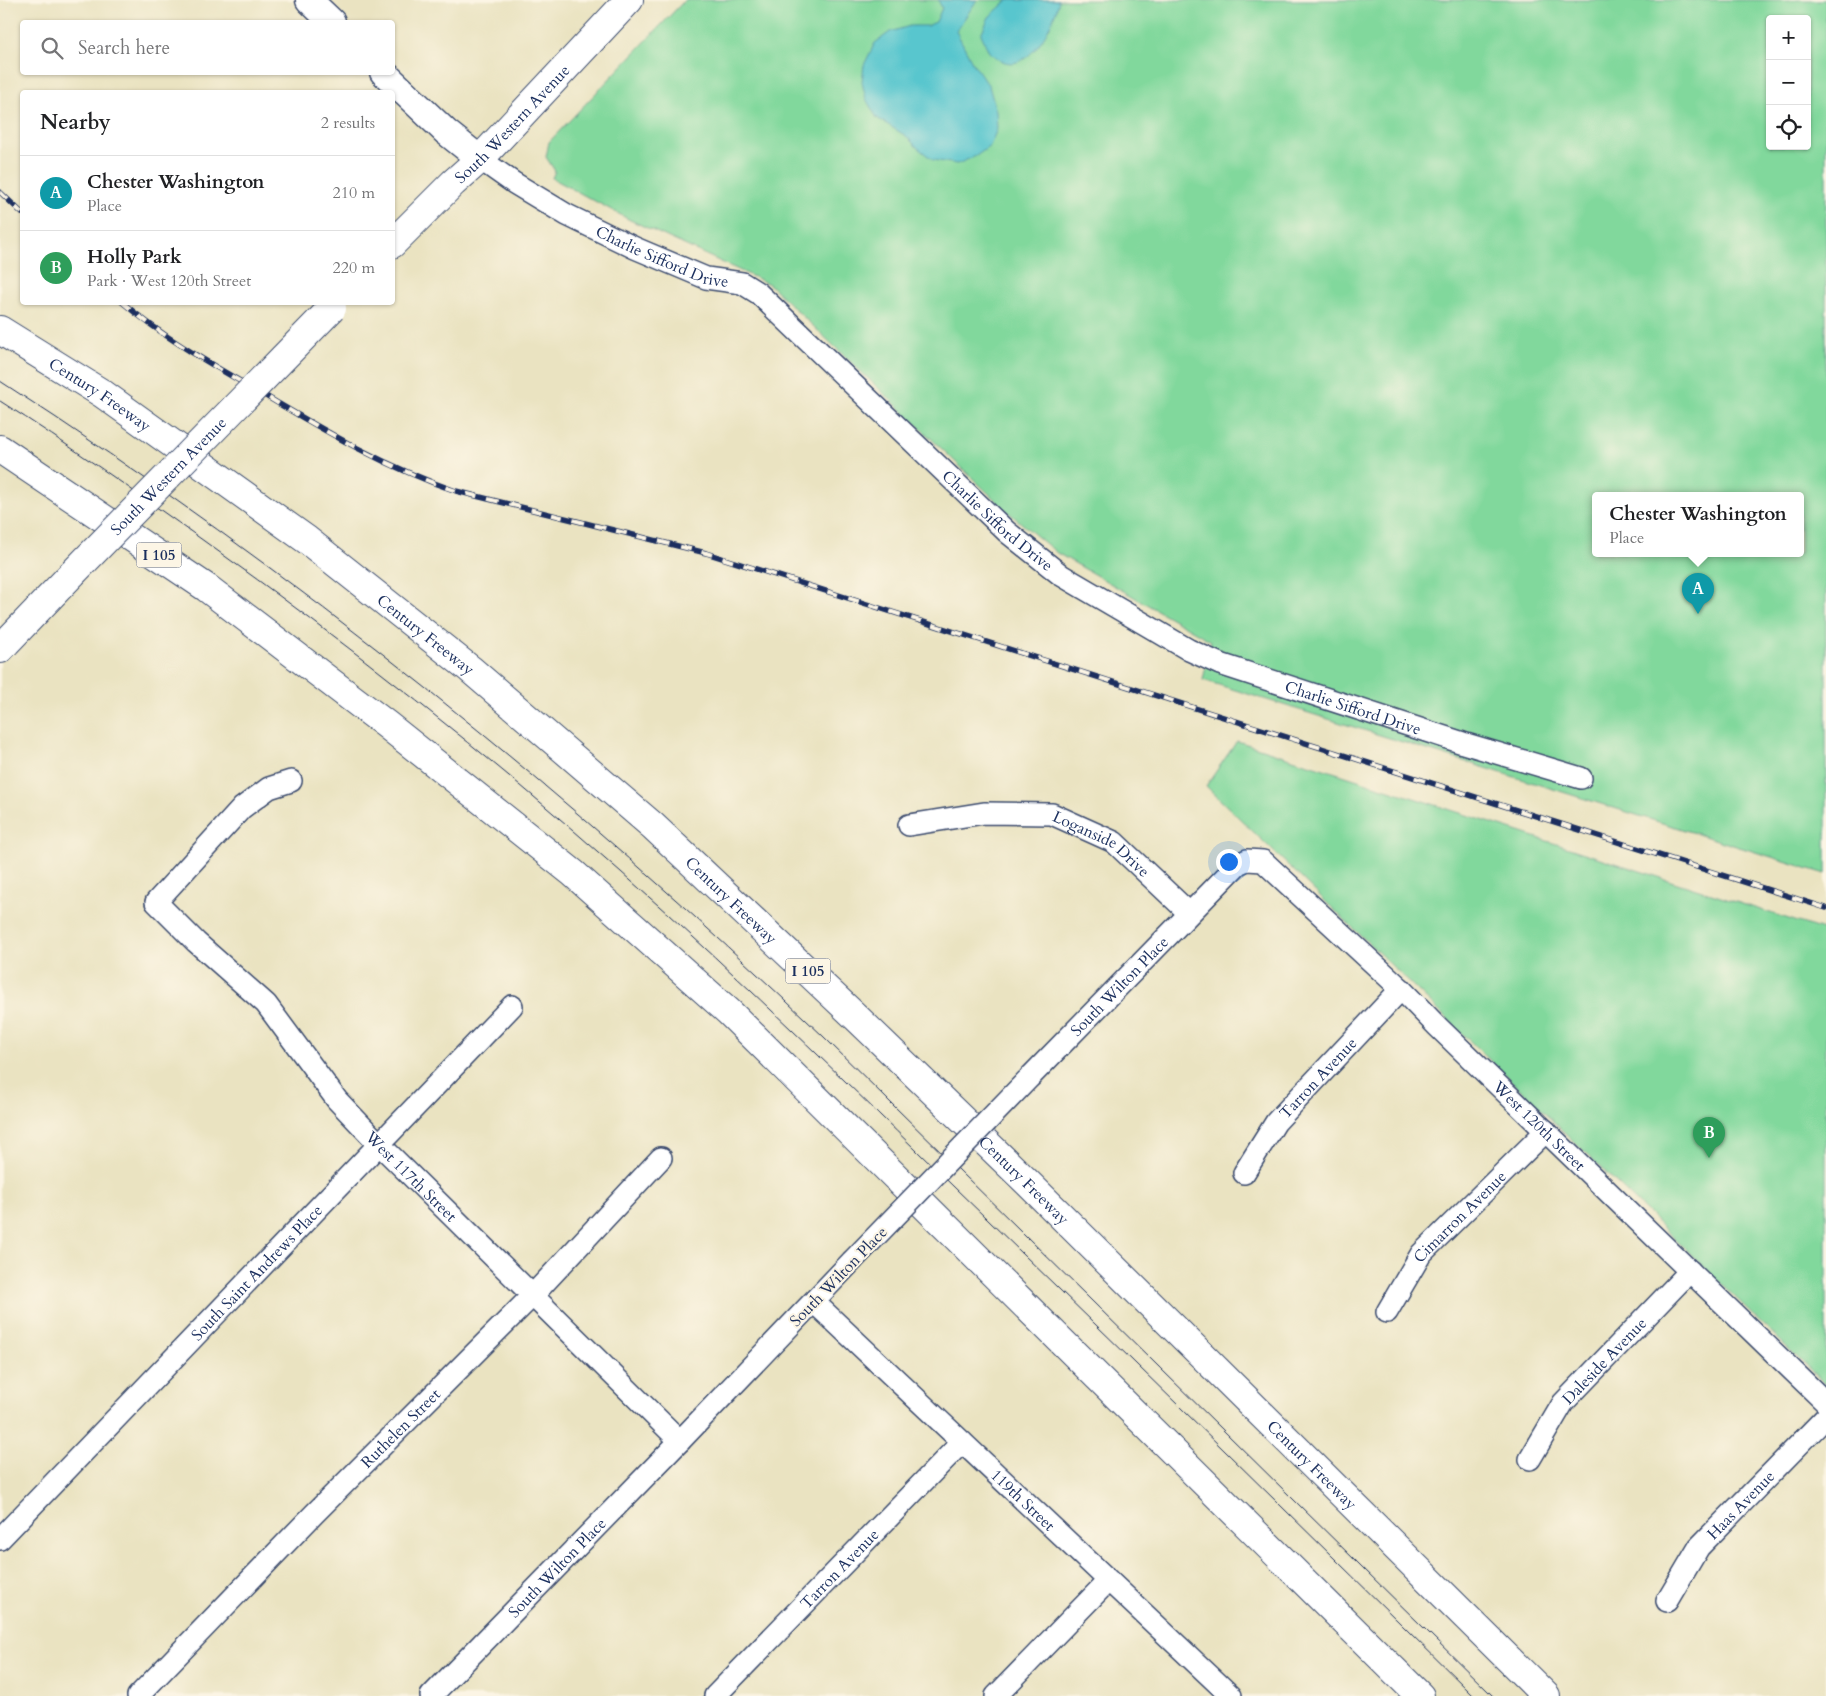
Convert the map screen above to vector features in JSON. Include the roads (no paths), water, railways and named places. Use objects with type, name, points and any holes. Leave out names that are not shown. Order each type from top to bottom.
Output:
[{"type":"main road","name":"South Western Avenue","points":[[395,241],[480,158],[629,0]]},
{"type":"main road","name":"South Western Avenue","points":[[0,648],[334,305]]},
{"type":"main road","name":"Century Freeway","points":[[0,330],[103,394],[308,540],[470,669],[653,826],[858,1018],[1028,1183],[1546,1696]]},
{"type":"main road","name":"I 105","points":[[0,449],[208,588],[387,725],[573,873],[728,1012],[1420,1696]]},
{"type":"street","points":[[309,0],[330,20]]},
{"type":"street","points":[[386,75],[446,132],[480,158]]},
{"type":"street","name":"Charlie Sifford Drive","points":[[480,158],[514,183],[567,215],[635,248],[706,278],[742,283],[758,293],[1000,525],[1032,553],[1061,575],[1189,650],[1220,664],[1463,744],[1581,778]]},
{"type":"street","name":"West 117th Street","points":[[291,781],[269,788],[242,808],[156,902],[196,942],[266,1004],[337,1100],[379,1144],[680,1441]]},
{"type":"street","name":"Loganside Drive","points":[[909,824],[984,814],[1052,814],[1114,842],[1190,913]]},
{"type":"street","name":"South Wilton Place","points":[[431,1696],[1190,913],[1238,864],[1247,860]]},
{"type":"street","name":"West 120th Street","points":[[1247,860],[1262,861],[1401,989],[1826,1403]]},
{"type":"street","name":"Tarron Avenue","points":[[1244,1173],[1276,1122],[1401,989]]},
{"type":"street","name":"South Saint Andrews Place","points":[[0,1539],[512,1006]]},
{"type":"street","name":"Cimarron Avenue","points":[[1387,1312],[1421,1254],[1546,1131]]},
{"type":"street","name":"Ruthelen Street","points":[[138,1696],[321,1506],[533,1295],[661,1158]]},
{"type":"street","name":"Daleside Avenue","points":[[1530,1459],[1563,1403],[1690,1271]]},
{"type":"street","name":"119th Street","points":[[814,1302],[1231,1696]]},
{"type":"street","name":"Haas Avenue","points":[[1667,1601],[1699,1547],[1826,1417]]},
{"type":"street","name":"Tarron Avenue","points":[[715,1696],[962,1442]]},
{"type":"street","points":[[996,1696],[1108,1581]]},
{"type":"water","points":[[938,0],[977,0],[956,31],[972,62],[989,86],[996,111],[997,129],[990,146],[976,156],[957,164],[933,160],[906,136],[877,118],[866,99],[862,82],[864,65],[875,43],[890,32],[910,26],[927,26],[936,22],[942,8]]},
{"type":"water","points":[[1008,0],[1059,0],[1052,21],[1038,45],[1020,61],[1010,63],[999,59],[989,52],[981,34],[989,17]]},
{"type":"tram line","points":[[0,381],[110,454],[324,608],[530,773],[630,859],[824,1037],[1493,1696]]},
{"type":"tram line","points":[[0,401],[128,487],[258,580],[417,701],[571,828],[668,914],[851,1087],[1474,1696]]},
{"type":"railway","points":[[0,192],[20,211]]},
{"type":"railway","points":[[126,305],[155,327],[224,372],[331,434],[404,471],[456,491],[706,553],[1826,908]]},
{"type":"place","name":"Chester Washington","points":[[1698,614]]},
{"type":"place","name":"Holly Park","points":[[1709,1158]]}]
